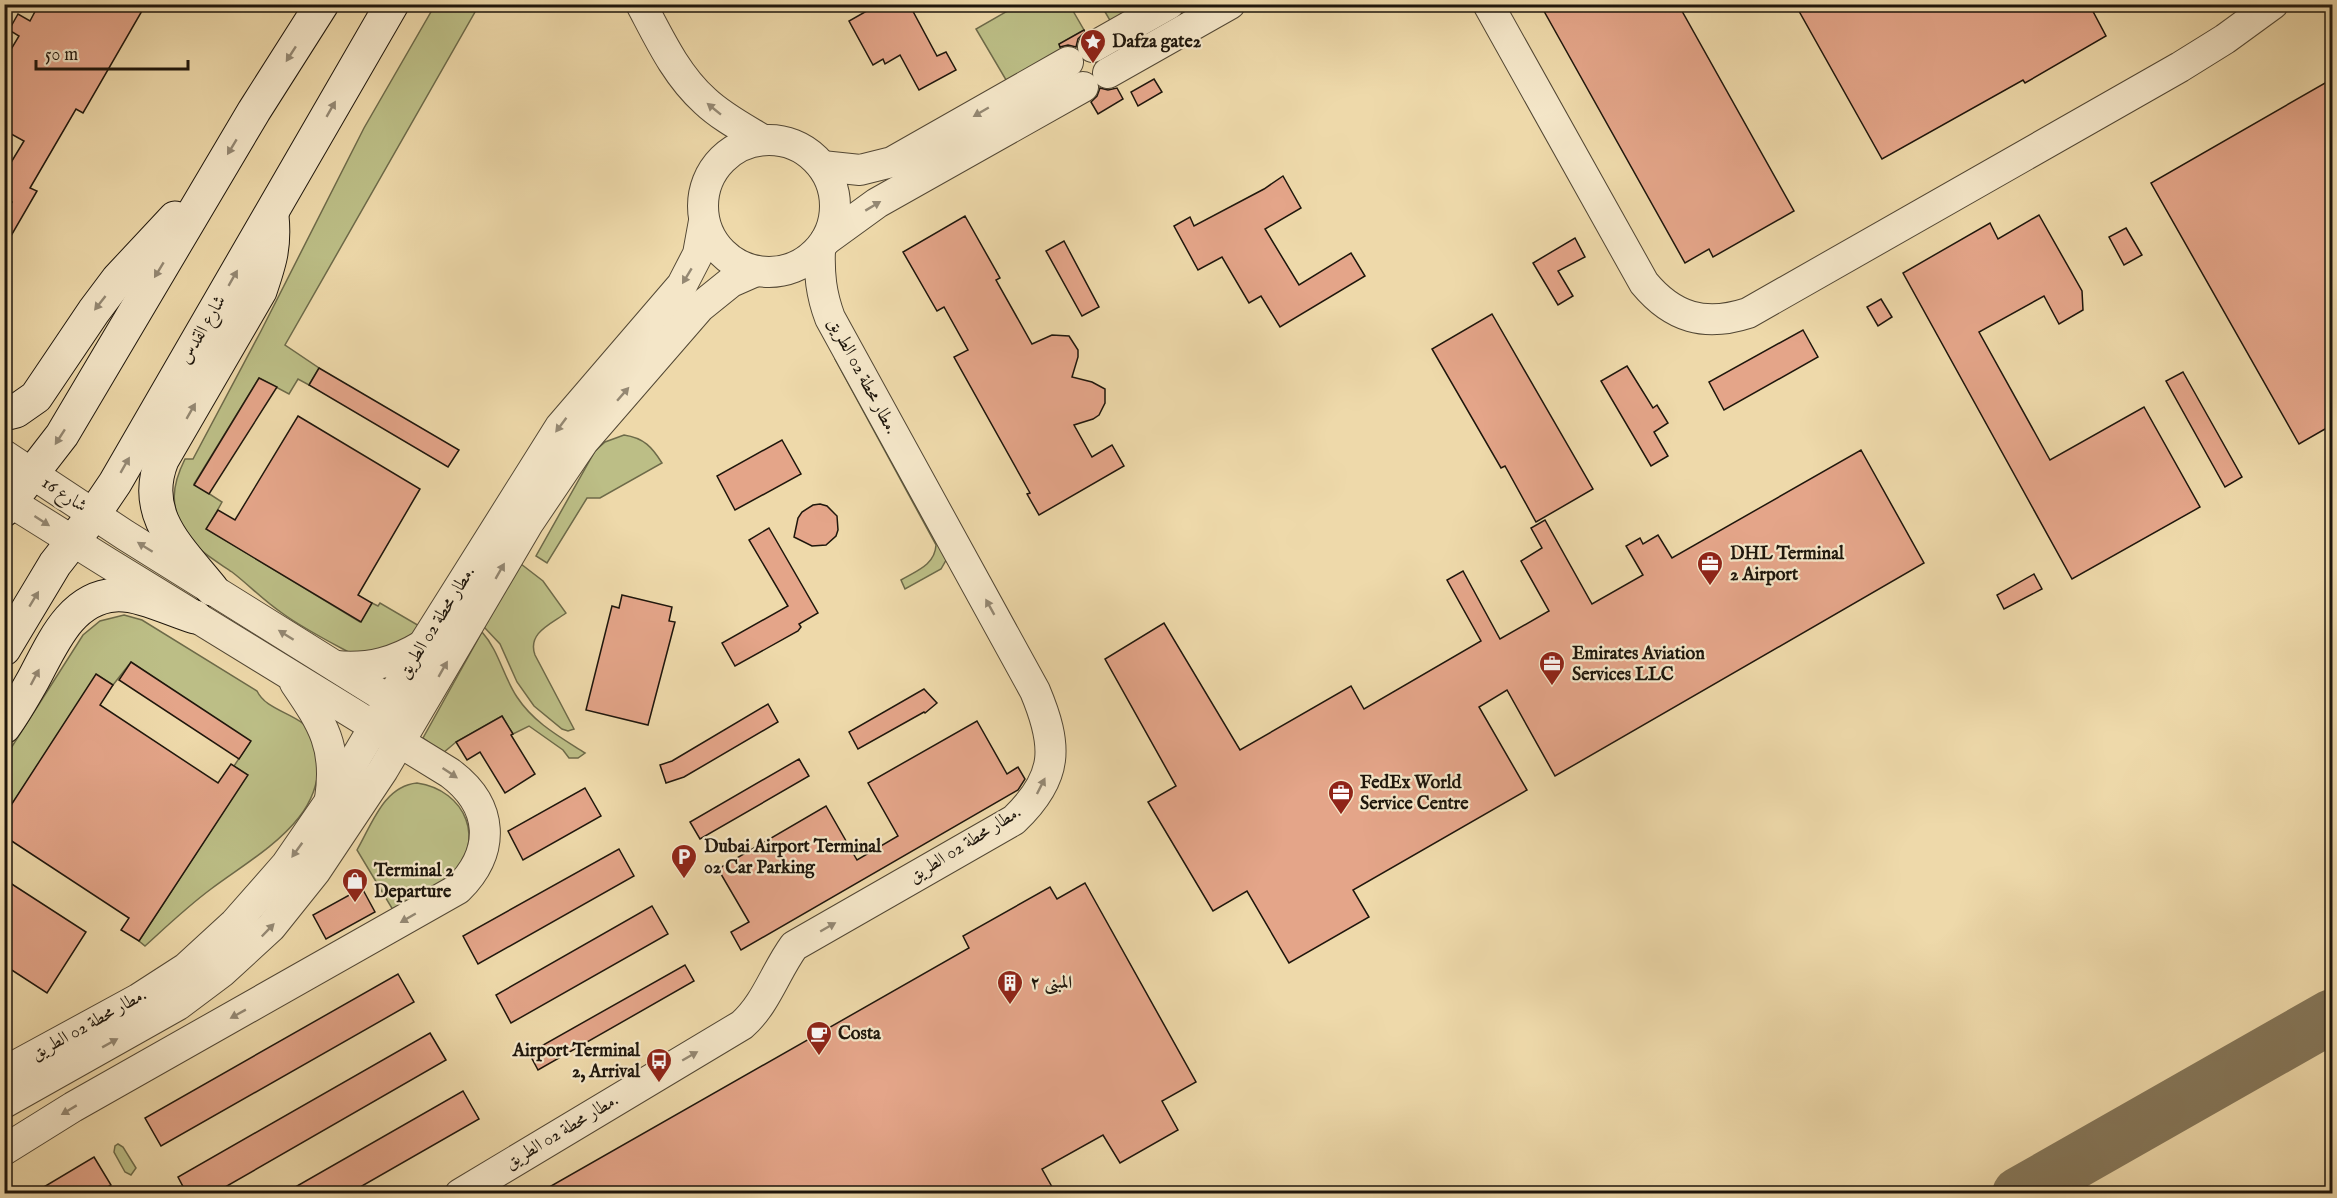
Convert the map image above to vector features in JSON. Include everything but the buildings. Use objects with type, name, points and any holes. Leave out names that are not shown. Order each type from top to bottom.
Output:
[{"type":"main road","points":[[6,503],[62,435],[210,183],[322,4]]},
{"type":"main road","name":"شارع القدس","points":[[4,650],[55,564],[115,483],[392,4]]},
{"type":"main road","points":[[4,414],[27,405],[36,397],[118,279],[210,183]]},
{"type":"main road","points":[[212,589],[165,528],[155,502],[154,486],[162,460],[260,291],[274,240],[271,211]]},
{"type":"main road","points":[[4,727],[21,702],[57,635],[83,606],[99,598],[116,595],[132,596],[195,617]]},
{"type":"street","points":[[641,4],[673,63],[693,89],[729,120],[763,140]]},
{"type":"street","points":[[1088,67],[1170,4]]},
{"type":"street","points":[[1488,4],[1644,283],[1666,306],[1680,313],[1693,318],[1721,320],[1748,313],[2170,73],[2225,39],[2273,4]]},
{"type":"street","points":[[823,244],[834,219],[835,197],[833,186],[822,166],[810,154],[784,141],[763,140],[737,148],[716,166],[704,191],[703,206],[704,221],[715,245],[723,254],[744,268],[770,273],[784,271],[810,259],[823,244],[876,203],[1032,99],[1088,67],[1213,8]]},
{"type":"street","points":[[822,166],[860,170],[892,162],[1032,99]]},
{"type":"street","name":"مطار محطة 02 الطريق.","points":[[4,1072],[138,999],[178,973],[207,950],[235,923],[286,866],[330,801],[423,645],[560,427],[682,285],[698,254],[704,221]]},
{"type":"street","name":"مطار محطة 02 الطريق.","points":[[460,1194],[742,1025],[759,1007],[777,970],[794,946],[1014,820],[1032,803],[1044,783],[1051,760],[1051,741],[1046,716],[1035,691],[840,337],[823,299],[819,278],[823,244]]},
{"type":"street","name":"مطار محطة 02 الطريق.","points":[[4,1103],[178,1005],[248,950],[293,902],[315,873],[416,717],[512,550],[583,442],[700,307],[730,282],[756,271]]},
{"type":"street","name":"شارع 16","points":[[4,456],[94,514]]},
{"type":"street","name":"شارع 16","points":[[6,503],[73,541]]},
{"type":"street","name":"مطار محطة 02 الطريق.","points":[[94,514],[416,717]]},
{"type":"street","points":[[4,1150],[74,1107],[450,894],[470,877],[482,854],[485,829],[482,812],[475,796],[464,783],[450,773],[73,541]]},
{"type":"street","points":[[336,666],[369,667],[385,664],[423,645]]},
{"type":"street","points":[[290,675],[321,722],[329,742],[333,772],[330,801]]},
{"type":"green space","points":[[1069,4],[1084,30],[1059,44],[1063,53],[1009,85],[976,29],[1018,5]]},
{"type":"green space","points":[[435,5],[479,5],[285,345],[319,368],[309,385],[298,379],[289,394],[259,378],[194,484],[222,502],[207,529],[360,622],[372,603],[378,606],[380,603],[421,627],[408,644],[354,655],[290,619],[195,545],[177,514],[175,487],[185,459],[193,459],[364,128]]},
{"type":"green space","points":[[1101,5],[1159,5],[1115,29]]},
{"type":"green space","points":[[844,353],[949,555],[941,569],[905,589],[901,580],[932,558],[936,545],[835,359]]},
{"type":"green space","points":[[624,435],[637,438],[647,444],[662,463],[600,498],[587,498],[547,563],[536,556],[595,451],[605,442]]},
{"type":"green space","points":[[521,564],[543,581],[566,613],[547,625],[537,635],[533,647],[574,729],[568,731],[562,729],[534,706],[517,682],[500,644],[484,627]]},
{"type":"green space","points":[[124,615],[142,620],[257,691],[269,705],[303,724],[310,730],[314,739],[318,765],[314,789],[304,810],[290,828],[271,845],[194,902],[145,946],[139,941],[247,775],[234,766],[250,742],[131,662],[113,685],[97,675],[9,809],[5,806],[4,759],[83,635],[100,621]]},
{"type":"green space","points":[[482,632],[493,647],[512,689],[524,706],[548,729],[585,753],[578,758],[569,758],[563,750],[529,726],[513,734],[502,716],[456,742],[443,753],[423,738]]},
{"type":"green space","points":[[417,783],[434,788],[448,796],[459,807],[466,820],[469,834],[467,849],[461,864],[449,878],[430,891],[393,910],[357,850],[387,799],[396,791]]},
{"type":"green space","points":[[118,1144],[123,1147],[136,1168],[131,1175],[125,1172],[114,1152]]},
{"type":"taxiway","points":[[2019,1194],[2332,1016]]},
{"type":"place","name":"Dafza gate2","points":[[1093,65]]},
{"type":"place","name":"DHL Terminal 2 Airport","points":[[1710,587]]},
{"type":"place","name":"Emirates Aviation Services LLC","points":[[1552,687]]},
{"type":"place","name":"FedEx World Service Centre","points":[[1341,816]]},
{"type":"place","name":"Dubai Airport Terminal 02 Car Parking","points":[[684,880]]},
{"type":"place","name":"Terminal 2 Departure","points":[[355,904]]},
{"type":"place","name":"المبنى ٢","points":[[1010,1006]]},
{"type":"place","name":"Costa","points":[[819,1057]]},
{"type":"place","name":"Airport Terminal 2, Arrival","points":[[659,1084]]}]
